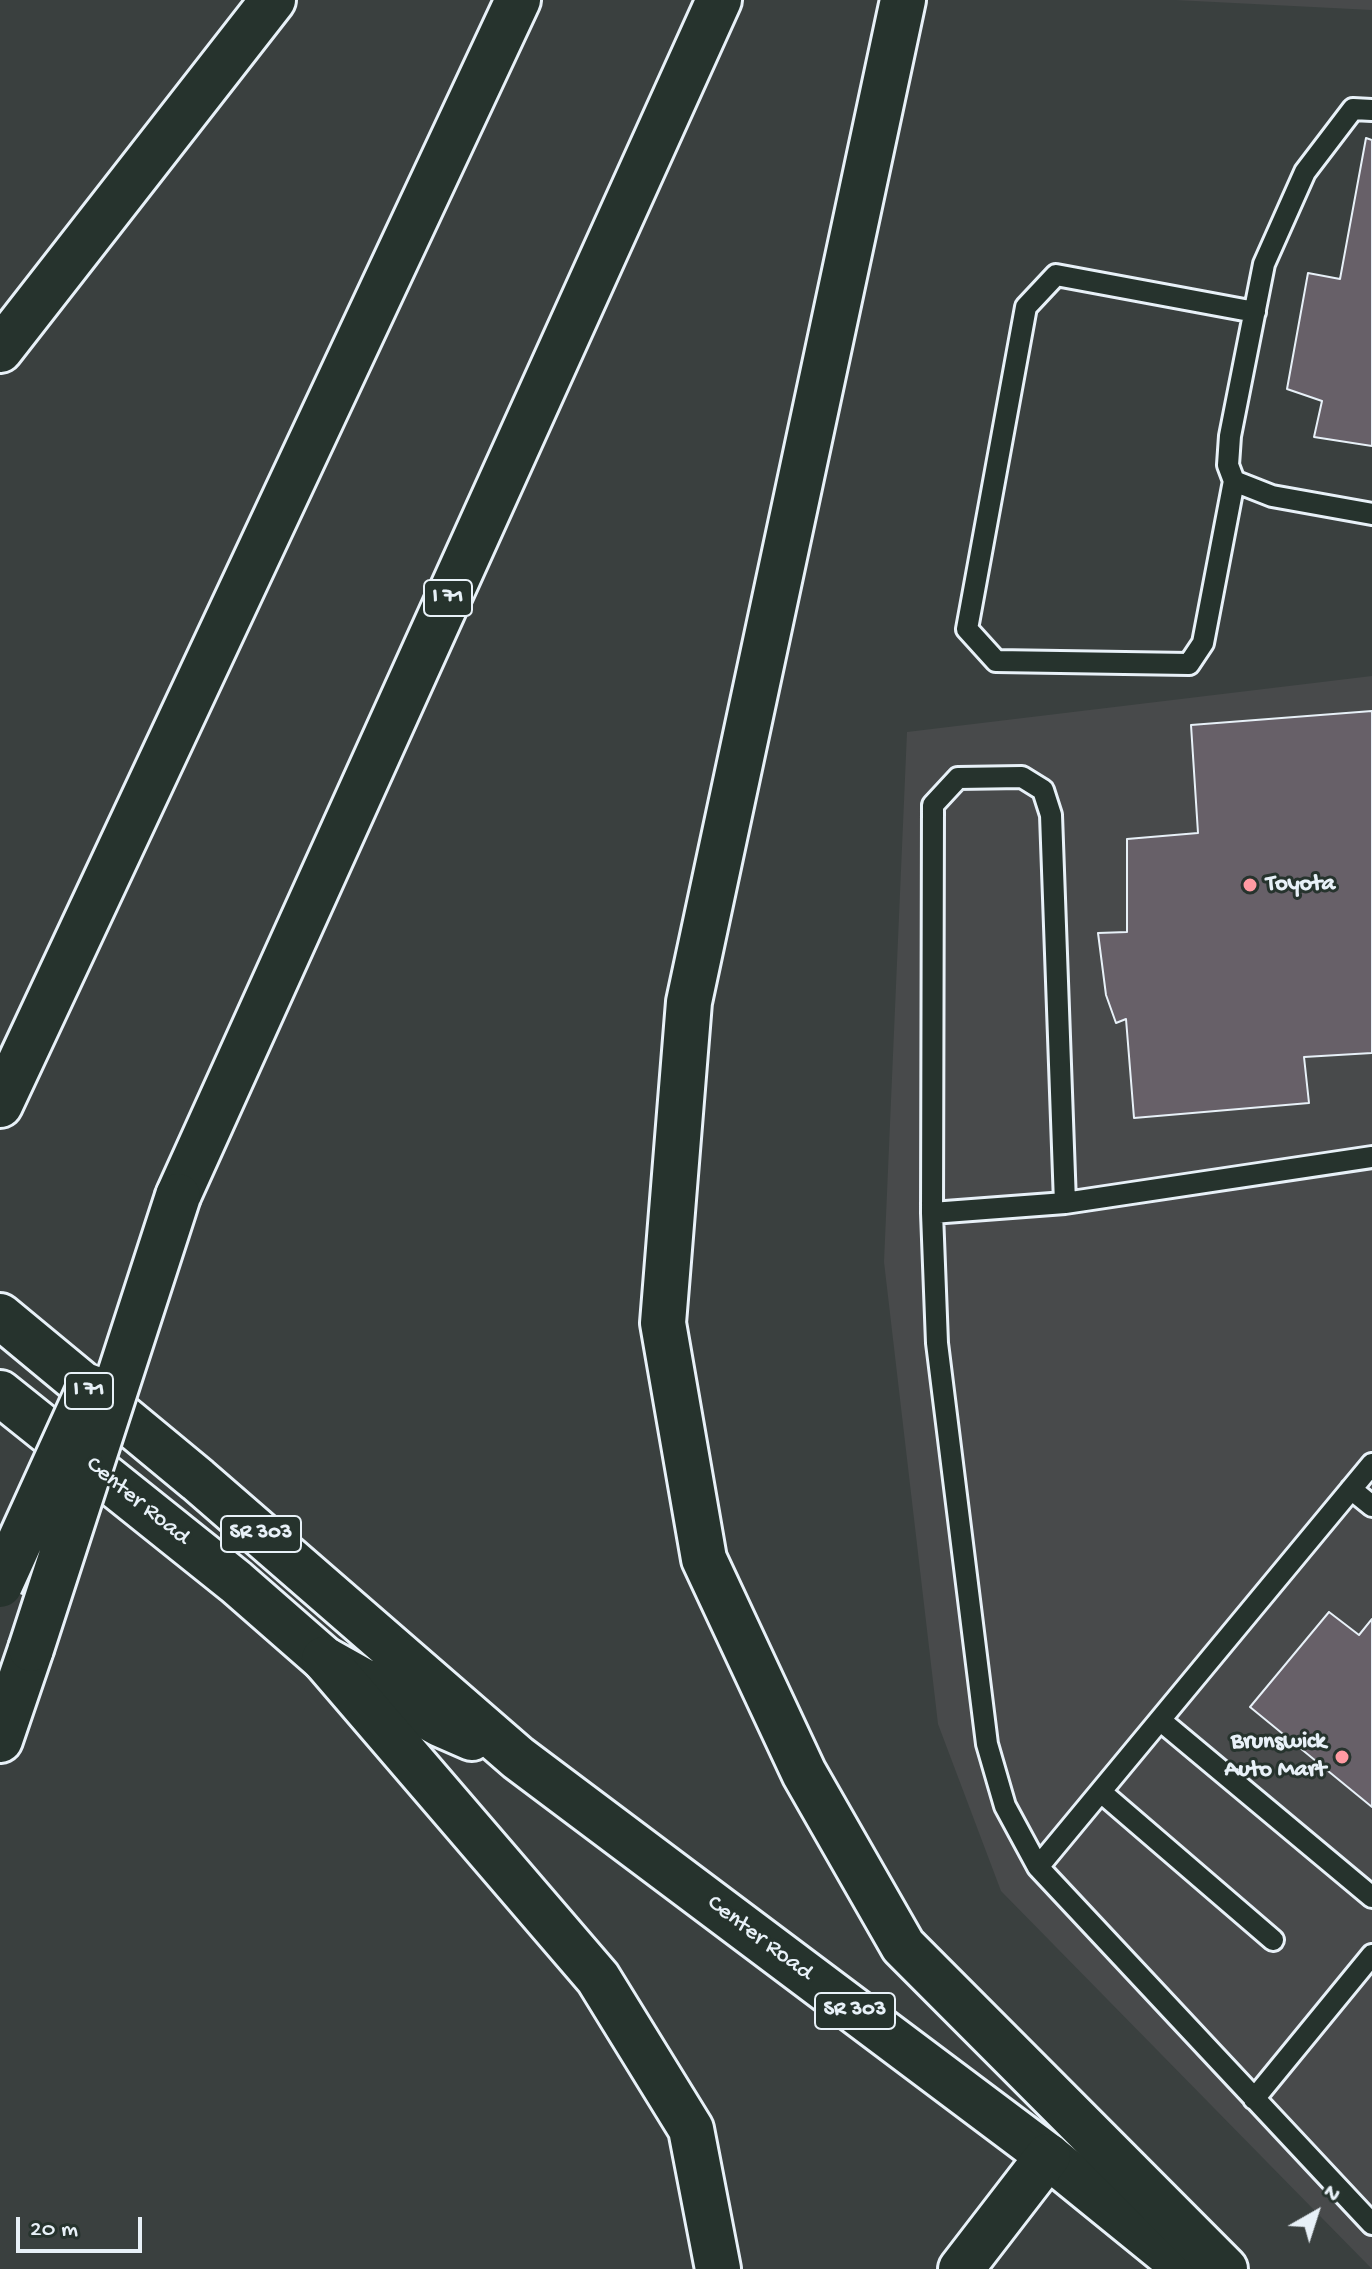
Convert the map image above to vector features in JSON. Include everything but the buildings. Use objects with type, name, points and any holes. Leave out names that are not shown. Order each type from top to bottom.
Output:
[{"type":"main road","points":[[0,350],[273,0]]},
{"type":"main road","points":[[1,1102],[518,0]]},
{"type":"main road","name":"I 71","points":[[0,1585],[719,0]]},
{"type":"main road","points":[[903,0],[689,1002],[663,1323],[704,1559],[804,1773],[903,1946],[1225,2269]]},
{"type":"main road","points":[[0,320],[152,153]]},
{"type":"main road","points":[[0,1740],[178,1196]]},
{"type":"main road","name":"Center Road","points":[[0,1316],[198,1480],[518,1758],[1048,2156],[1187,2269]]},
{"type":"main road","name":"Center Road","points":[[0,1393],[236,1582],[324,1659],[440,1724],[518,1758]]},
{"type":"main road","points":[[324,1659],[598,1978],[691,2129],[718,2269]]},
{"type":"main road","points":[[961,2269],[1048,2156]]},
{"type":"lane","points":[[1255,312],[1056,275],[1026,307],[967,629],[996,661],[1189,664],[1203,643],[1234,481],[1228,465],[1230,436],[1255,312],[1264,264],[1305,172],[1353,109],[1372,110]]},
{"type":"lane","points":[[1234,481],[1272,496],[1372,514]]},
{"type":"lane","points":[[1065,1203],[1051,815],[1043,790],[1022,777],[958,778],[933,805],[932,1213],[937,1343],[987,1744],[1005,1806],[1038,1867],[1372,2224]]},
{"type":"lane","points":[[932,1213],[1065,1203],[1372,1157]]},
{"type":"lane","points":[[1038,1867],[1372,1464]]},
{"type":"lane","points":[[1351,1489],[1372,1506]]},
{"type":"lane","points":[[1160,1720],[1372,1897]]},
{"type":"lane","points":[[1101,1792],[1273,1940]]},
{"type":"lane","points":[[1254,2099],[1372,1955]]},
{"type":"shaded area","points":[[1175,0],[1372,0],[1372,10]]},
{"type":"shaded area","points":[[1372,676],[1372,2269],[1001,1891],[938,1724],[884,1262],[907,732]]},
{"type":"place","name":"Toyota","points":[[1250,885]]},
{"type":"place","name":"Brunswick Auto Mart","points":[[1342,1757]]}]
